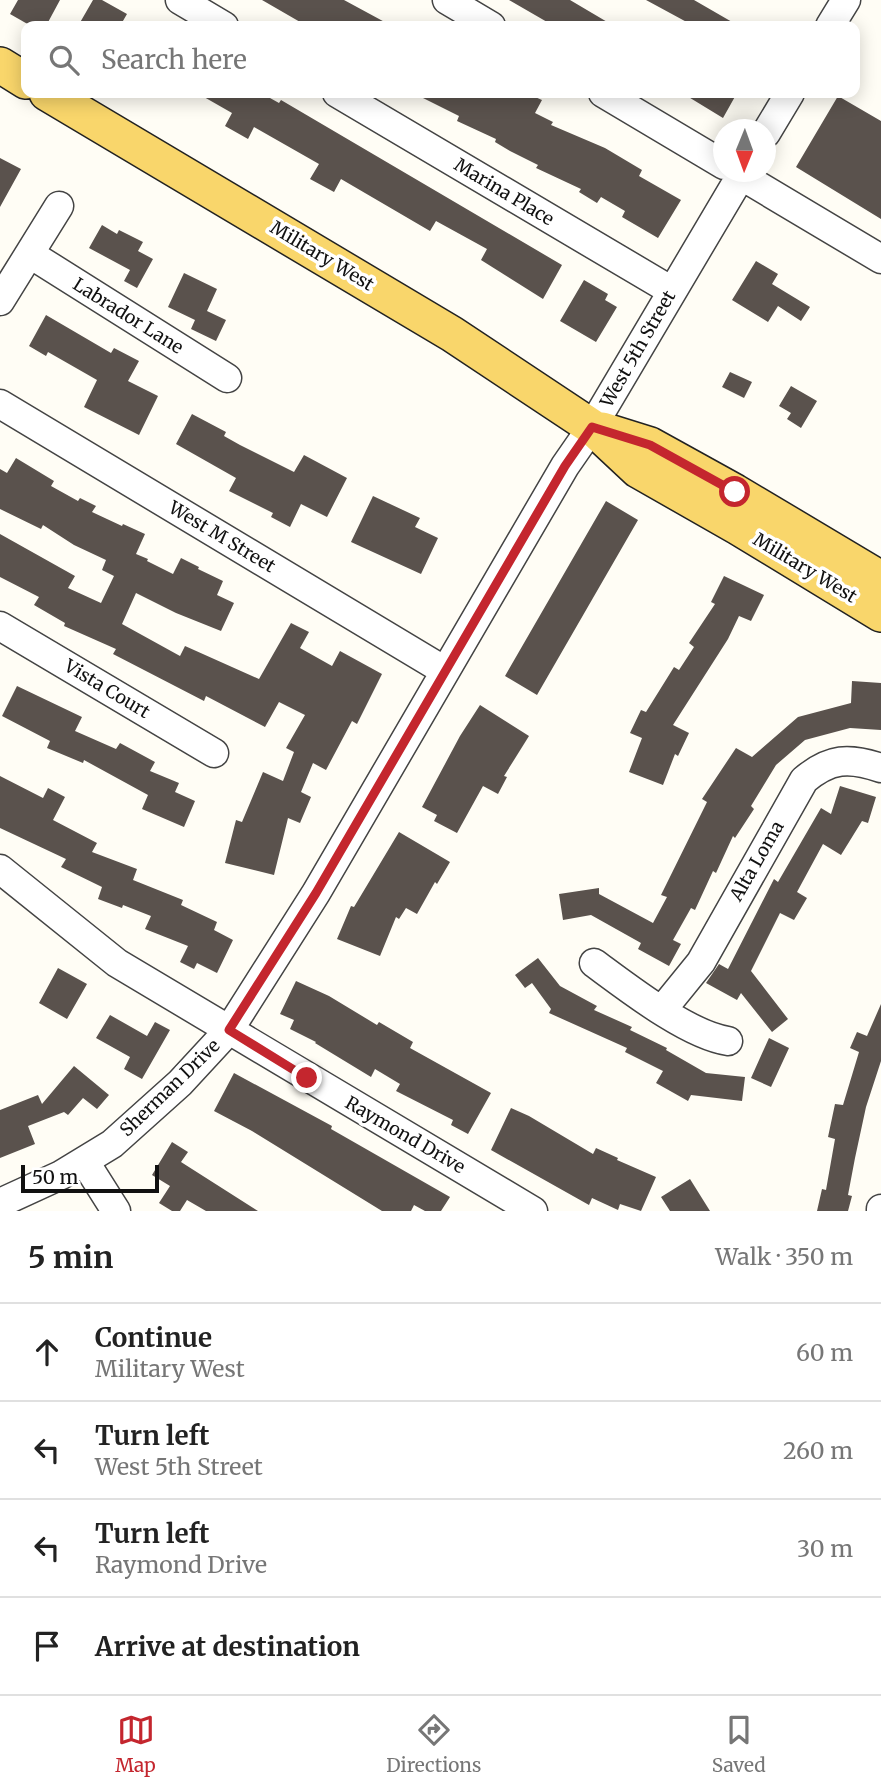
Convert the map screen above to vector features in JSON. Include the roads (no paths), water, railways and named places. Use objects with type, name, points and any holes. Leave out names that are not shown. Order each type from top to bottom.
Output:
[{"type":"main road","points":[[0,65],[21,77]]},
{"type":"main road","name":"Military West","points":[[55,98],[452,334],[592,427],[638,470],[881,614]]},
{"type":"main road","name":"Military West","points":[[592,427],[650,445],[881,579]]},
{"type":"street","points":[[181,0],[217,21]]},
{"type":"street","points":[[447,0],[483,21]]},
{"type":"street","points":[[833,21],[846,0]]},
{"type":"street","name":"Marina Place","points":[[346,98],[672,290]]},
{"type":"street","points":[[612,98],[713,158]]},
{"type":"street","points":[[774,119],[787,98]]},
{"type":"street","name":"West 5th Street","points":[[229,1030],[316,893],[565,466],[592,427],[672,290],[730,182]]},
{"type":"street","points":[[754,182],[881,259]]},
{"type":"street","points":[[0,301],[60,206]]},
{"type":"street","name":"Labrador Lane","points":[[30,254],[227,378]]},
{"type":"street","name":"West M Street","points":[[0,404],[445,671]]},
{"type":"street","name":"Vista Court","points":[[0,626],[214,753]]},
{"type":"street","name":"Alta Loma","points":[[662,1010],[701,962],[804,780],[816,770],[832,763],[859,760],[881,768]]},
{"type":"street","name":"Raymond Drive","points":[[0,869],[117,963],[533,1211]]},
{"type":"street","points":[[594,963],[662,1010],[714,1038],[729,1041]]},
{"type":"street","name":"Sherman Drive","points":[[0,1203],[85,1162],[136,1124],[180,1083],[229,1030]]},
{"type":"street","points":[[85,1162],[116,1211]]}]
